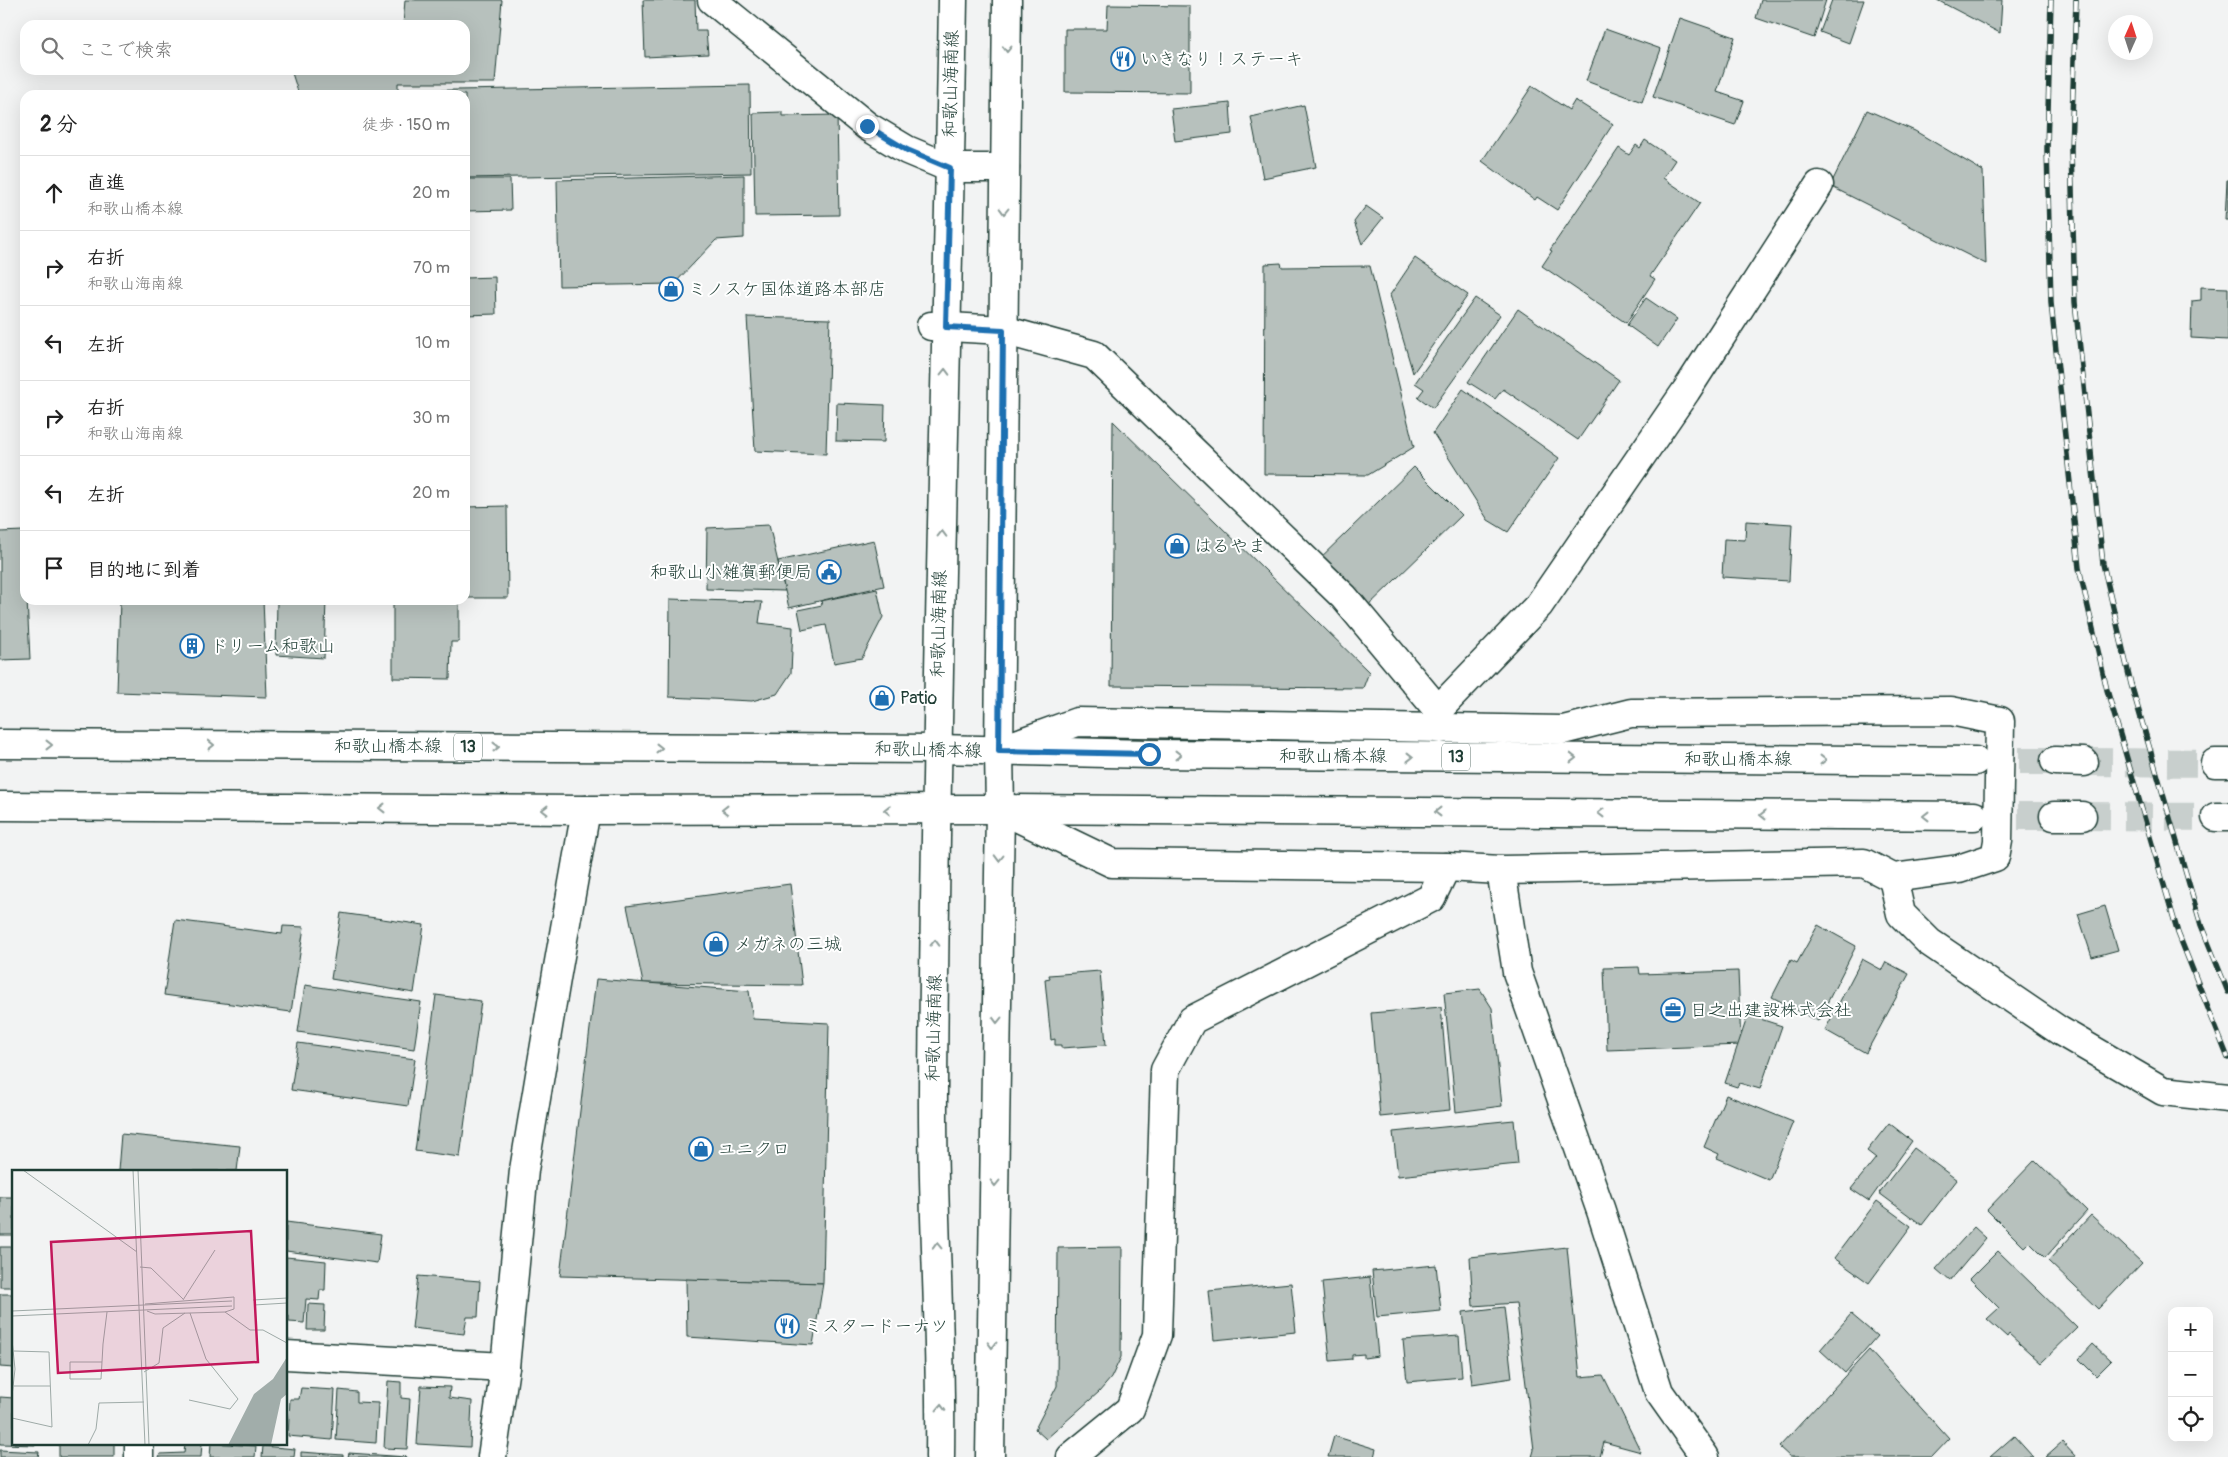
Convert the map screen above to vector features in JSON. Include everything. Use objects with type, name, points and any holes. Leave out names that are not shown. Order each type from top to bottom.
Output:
[{"type":"main road","points":[[712,0],[867,126],[907,150],[950,168],[1005,168]]},
{"type":"main road","name":"和歌山海南線","points":[[940,1457],[941,1381],[933,1096],[939,327],[950,168],[953,0]]},
{"type":"main road","points":[[990,1457],[1000,809],[999,751],[1007,0]]},
{"type":"main road","points":[[1439,719],[1539,604],[1686,391],[1819,185]]},
{"type":"main road","points":[[939,327],[1003,330],[1094,355],[1344,597],[1439,719]]},
{"type":"main road","points":[[999,751],[1077,722],[1439,719],[1563,730],[1631,712],[1951,711],[2000,721],[1998,841],[1995,857],[1959,869],[1893,878],[1864,863],[1501,870],[1446,867],[1112,862],[1000,809]]},
{"type":"main road","name":"和歌山橋本線","points":[[0,744],[937,750],[1159,755],[1975,761]]},
{"type":"main road","points":[[2055,761],[2084,762]]},
{"type":"main road","points":[[0,806],[586,810],[1000,809],[1974,816]]},
{"type":"main road","points":[[492,1457],[505,1367],[524,1170],[556,973],[586,810]]},
{"type":"main road","points":[[2054,816],[2082,816]]},
{"type":"main road","points":[[1071,1457],[1130,1409],[1158,1336],[1165,1070],[1192,1020],[1431,898],[1446,867]]},
{"type":"main road","points":[[1501,870],[1517,972],[1601,1211],[1659,1392],[1705,1457]]},
{"type":"main road","points":[[1893,878],[1901,914],[1929,942],[2060,1031],[2163,1091],[2228,1098]]},
{"type":"main road","points":[[288,1355],[505,1367]]},
{"type":"main road","points":[[139,1444],[139,1457]]},
{"type":"building","points":[[405,0],[502,0],[495,83],[398,83],[398,90],[297,90],[293,75],[470,75],[470,20],[403,20]]},
{"type":"building","points":[[643,0],[695,0],[696,31],[706,31],[708,54],[645,57]]},
{"type":"building","points":[[1761,0],[1826,0],[1814,38],[1756,18]]},
{"type":"building","points":[[1832,0],[1864,0],[1849,43],[1820,32]]},
{"type":"building","points":[[1937,0],[2002,0],[2000,33]]},
{"type":"building","points":[[1108,5],[1190,6],[1190,93],[1065,92],[1065,29],[1107,29]]},
{"type":"building","points":[[1680,18],[1735,37],[1717,92],[1744,101],[1735,125],[1653,97]]},
{"type":"building","points":[[1605,29],[1661,49],[1642,102],[1586,81]]},
{"type":"building","points":[[750,85],[751,173],[470,178],[470,90],[457,90]]},
{"type":"building","points":[[1532,86],[1569,110],[1575,100],[1613,124],[1557,210],[1537,197],[1535,200],[1482,161]]},
{"type":"building","points":[[1230,103],[1232,134],[1175,141],[1171,109]]},
{"type":"building","points":[[1304,105],[1316,167],[1263,178],[1251,117]]},
{"type":"building","points":[[1867,110],[1915,131],[1983,171],[1986,264],[1830,186]]},
{"type":"building","points":[[782,112],[782,116],[837,115],[839,215],[755,216],[753,113]]},
{"type":"building","points":[[1645,140],[1675,160],[1663,178],[1700,203],[1650,276],[1655,279],[1626,323],[1542,266],[1552,251],[1550,250],[1619,148],[1629,155],[1636,145],[1640,148]]},
{"type":"building","points":[[744,175],[744,238],[716,240],[674,284],[559,286],[557,180]]},
{"type":"building","points":[[470,179],[510,179],[511,210],[470,211]]},
{"type":"building","points":[[2227,180],[2228,220],[2225,220]]},
{"type":"building","points":[[1366,206],[1383,218],[1362,244],[1354,222]]},
{"type":"building","points":[[1415,258],[1468,295],[1413,373],[1390,295]]},
{"type":"building","points":[[1281,263],[1282,267],[1370,266],[1414,447],[1368,475],[1264,474],[1265,264]]},
{"type":"building","points":[[495,277],[496,314],[470,315],[470,278]]},
{"type":"building","points":[[2201,287],[2228,288],[2228,340],[2191,338],[2192,301],[2201,300]]},
{"type":"building","points":[[1475,298],[1500,315],[1433,408],[1418,397],[1424,389],[1415,383]]},
{"type":"building","points":[[1646,298],[1677,319],[1658,347],[1627,325]]},
{"type":"building","points":[[1518,309],[1619,380],[1578,440],[1503,389],[1495,399],[1468,382]]},
{"type":"building","points":[[747,317],[830,319],[826,454],[755,451]]},
{"type":"building","points":[[1463,389],[1559,458],[1508,532],[1488,520],[1433,433]]},
{"type":"building","points":[[837,403],[885,405],[884,442],[836,441]]},
{"type":"building","name":"はるやま","points":[[1113,421],[1369,672],[1363,688],[1111,686]]},
{"type":"building","points":[[1414,467],[1462,515],[1361,613],[1314,564]]},
{"type":"building","points":[[507,506],[508,598],[470,598],[470,507]]},
{"type":"building","points":[[1746,521],[1792,524],[1789,581],[1722,577],[1724,539],[1745,540]]},
{"type":"building","points":[[769,525],[785,591],[706,589],[707,528]]},
{"type":"building","points":[[20,531],[20,605],[27,605],[30,659],[0,660],[0,532]]},
{"type":"building","points":[[874,540],[884,586],[789,608],[778,561]]},
{"type":"building","points":[[877,589],[883,617],[862,658],[834,663],[826,625],[802,630],[798,610],[822,605],[821,601]]},
{"type":"building","points":[[670,599],[762,602],[759,623],[793,627],[791,673],[777,694],[752,701],[669,697]]},
{"type":"building","name":"ドリーム和歌山","points":[[120,605],[263,605],[267,697],[117,692]]},
{"type":"building","points":[[277,605],[326,605],[324,658],[276,655]]},
{"type":"building","points":[[393,605],[459,605],[459,642],[451,642],[450,679],[393,678]]},
{"type":"building","name":"メガネの三城","points":[[790,884],[802,985],[643,983],[627,906]]},
{"type":"building","points":[[2105,906],[2118,950],[2092,957],[2078,914]]},
{"type":"building","points":[[341,913],[424,925],[414,993],[331,979]]},
{"type":"building","points":[[175,920],[282,934],[283,926],[304,927],[291,1012],[164,995]]},
{"type":"building","points":[[1818,925],[1856,946],[1818,1021],[1772,997],[1791,960],[1797,963]]},
{"type":"building","points":[[1862,959],[1882,970],[1886,962],[1909,974],[1866,1053],[1825,1030]]},
{"type":"building","name":"日之出建設株式会社","points":[[1639,967],[1640,974],[1738,971],[1741,1045],[1607,1050],[1604,968]]},
{"type":"building","points":[[1100,971],[1106,1045],[1061,1048],[1061,1045],[1055,1045],[1055,1039],[1051,1040],[1045,980],[1050,979],[1049,975]]},
{"type":"building","name":"ユニクロ","points":[[596,979],[749,991],[753,1019],[829,1023],[823,1283],[560,1276]]},
{"type":"building","points":[[305,985],[421,1002],[414,1049],[298,1032]]},
{"type":"building","points":[[1480,989],[1492,1008],[1502,1106],[1456,1112],[1444,993]]},
{"type":"building","points":[[436,995],[481,1001],[460,1157],[415,1151]]},
{"type":"building","points":[[1441,1007],[1450,1110],[1380,1117],[1371,1013]]},
{"type":"building","points":[[1748,1015],[1782,1026],[1760,1089],[1739,1083],[1737,1087],[1725,1083]]},
{"type":"building","points":[[298,1043],[415,1059],[408,1106],[291,1090]]},
{"type":"building","points":[[1726,1095],[1793,1122],[1769,1180],[1717,1158],[1719,1154],[1704,1147]]},
{"type":"building","points":[[1514,1120],[1518,1164],[1398,1176],[1393,1132]]},
{"type":"building","points":[[1889,1123],[1912,1141],[1869,1201],[1851,1189],[1876,1158],[1867,1151]]},
{"type":"building","points":[[121,1134],[240,1146],[237,1170],[118,1170]]},
{"type":"building","points":[[1914,1148],[1957,1180],[1922,1225],[1879,1193]]},
{"type":"building","points":[[2035,1160],[2087,1211],[2045,1258],[2030,1243],[2025,1248],[1987,1210]]},
{"type":"building","points":[[0,1197],[12,1197],[12,1235],[0,1235]]},
{"type":"building","points":[[1877,1201],[1911,1226],[1869,1283],[1834,1258]]},
{"type":"building","points":[[2091,1215],[2142,1263],[2098,1309],[2048,1261]]},
{"type":"building","points":[[288,1222],[381,1234],[377,1263],[288,1251]]},
{"type":"building","points":[[1974,1227],[1986,1238],[1950,1281],[1936,1269]]},
{"type":"building","points":[[0,1247],[12,1247],[12,1287],[0,1287]]},
{"type":"building","points":[[1122,1247],[1121,1357],[1111,1378],[1099,1392],[1046,1439],[1035,1429],[1057,1386],[1058,1248]]},
{"type":"building","points":[[1567,1247],[1580,1377],[1603,1375],[1641,1452],[1604,1442],[1600,1457],[1532,1457],[1534,1450],[1516,1303],[1473,1306],[1470,1257]]},
{"type":"building","points":[[1998,1251],[2077,1328],[2041,1363],[2009,1334],[2007,1337],[1987,1319],[1999,1308],[1970,1279]]},
{"type":"building","points":[[288,1257],[326,1261],[325,1290],[320,1290],[319,1300],[306,1299],[304,1323],[289,1322]]},
{"type":"building","points":[[1436,1265],[1441,1311],[1377,1317],[1372,1271]]},
{"type":"building","points":[[418,1276],[480,1281],[478,1317],[467,1317],[464,1334],[412,1328]]},
{"type":"building","points":[[1370,1277],[1378,1356],[1364,1358],[1364,1354],[1352,1355],[1352,1359],[1330,1361],[1322,1282]]},
{"type":"building","points":[[686,1279],[823,1283],[813,1345],[687,1337]]},
{"type":"building","points":[[1291,1283],[1296,1332],[1214,1340],[1209,1291]]},
{"type":"building","points":[[0,1294],[12,1294],[12,1368],[0,1367]]},
{"type":"building","points":[[308,1304],[325,1305],[324,1330],[307,1330]]},
{"type":"building","points":[[1504,1307],[1512,1378],[1472,1384],[1463,1312]]},
{"type":"building","points":[[1851,1314],[1877,1336],[1845,1373],[1820,1350]]},
{"type":"building","points":[[1459,1336],[1462,1377],[1407,1382],[1403,1340]]},
{"type":"building","points":[[2093,1344],[2111,1361],[2096,1376],[2079,1359]]},
{"type":"building","points":[[1869,1350],[1949,1439],[1932,1457],[1790,1457],[1779,1447]]},
{"type":"building","points":[[388,1381],[401,1382],[401,1398],[410,1399],[407,1449],[384,1448]]},
{"type":"building","points":[[421,1386],[450,1387],[449,1398],[472,1401],[470,1447],[417,1444]]},
{"type":"building","points":[[301,1388],[335,1390],[332,1440],[288,1436],[290,1399],[299,1399]]},
{"type":"building","points":[[339,1390],[357,1392],[357,1402],[378,1403],[376,1443],[336,1440]]},
{"type":"building","points":[[0,1397],[12,1398],[12,1444],[36,1445],[0,1444]]},
{"type":"building","points":[[1334,1436],[1376,1449],[1374,1457],[1328,1457]]},
{"type":"building","points":[[2014,1436],[2033,1457],[1990,1457]]},
{"type":"building","points":[[2062,1442],[2076,1457],[2045,1457]]},
{"type":"building","points":[[59,1444],[114,1444],[114,1457],[59,1457]]},
{"type":"building","points":[[185,1444],[202,1444],[201,1457],[159,1457],[160,1454],[184,1453]]},
{"type":"building","points":[[211,1444],[256,1446],[255,1457],[210,1457]]},
{"type":"building","points":[[263,1446],[295,1449],[294,1457],[262,1457]]},
{"type":"building","points":[[0,1450],[39,1452],[38,1457],[0,1457]]},
{"type":"building","points":[[301,1452],[343,1455],[343,1457],[301,1457]]},
{"type":"building","points":[[349,1453],[407,1457],[348,1457]]},
{"type":"tunnel","points":[[1977,761],[2055,761]]},
{"type":"tunnel","points":[[2084,762],[2215,763]]},
{"type":"tunnel","points":[[1976,816],[2054,816]]},
{"type":"tunnel","points":[[2082,816],[2216,817]]},
{"type":"railway","points":[[2051,0],[2047,149],[2051,303],[2079,568],[2107,690],[2178,933],[2228,1058]]},
{"type":"railway","points":[[2076,0],[2071,149],[2075,302],[2103,564],[2131,684],[2201,925],[2228,992]]},
{"type":"place","name":"いきなり！ステーキ","points":[[1123,59]]},
{"type":"place","name":"ミノスケ国体道路本部店","points":[[671,289]]},
{"type":"place","name":"はるやま","points":[[1177,546]]},
{"type":"place","name":"和歌山小雑賀郵便局","points":[[829,572]]},
{"type":"place","name":"ドリーム和歌山","points":[[192,646]]},
{"type":"place","name":"Patio","points":[[882,698]]},
{"type":"place","name":"メガネの三城","points":[[716,944]]},
{"type":"place","name":"日之出建設株式会社","points":[[1673,1010]]},
{"type":"place","name":"ユニクロ","points":[[701,1149]]},
{"type":"place","name":"ミスタードーナツ","points":[[787,1326]]},
{"type":"route","points":[[867,126],[907,150],[950,168],[946,327],[1003,330],[999,751],[1149,754]]}]
